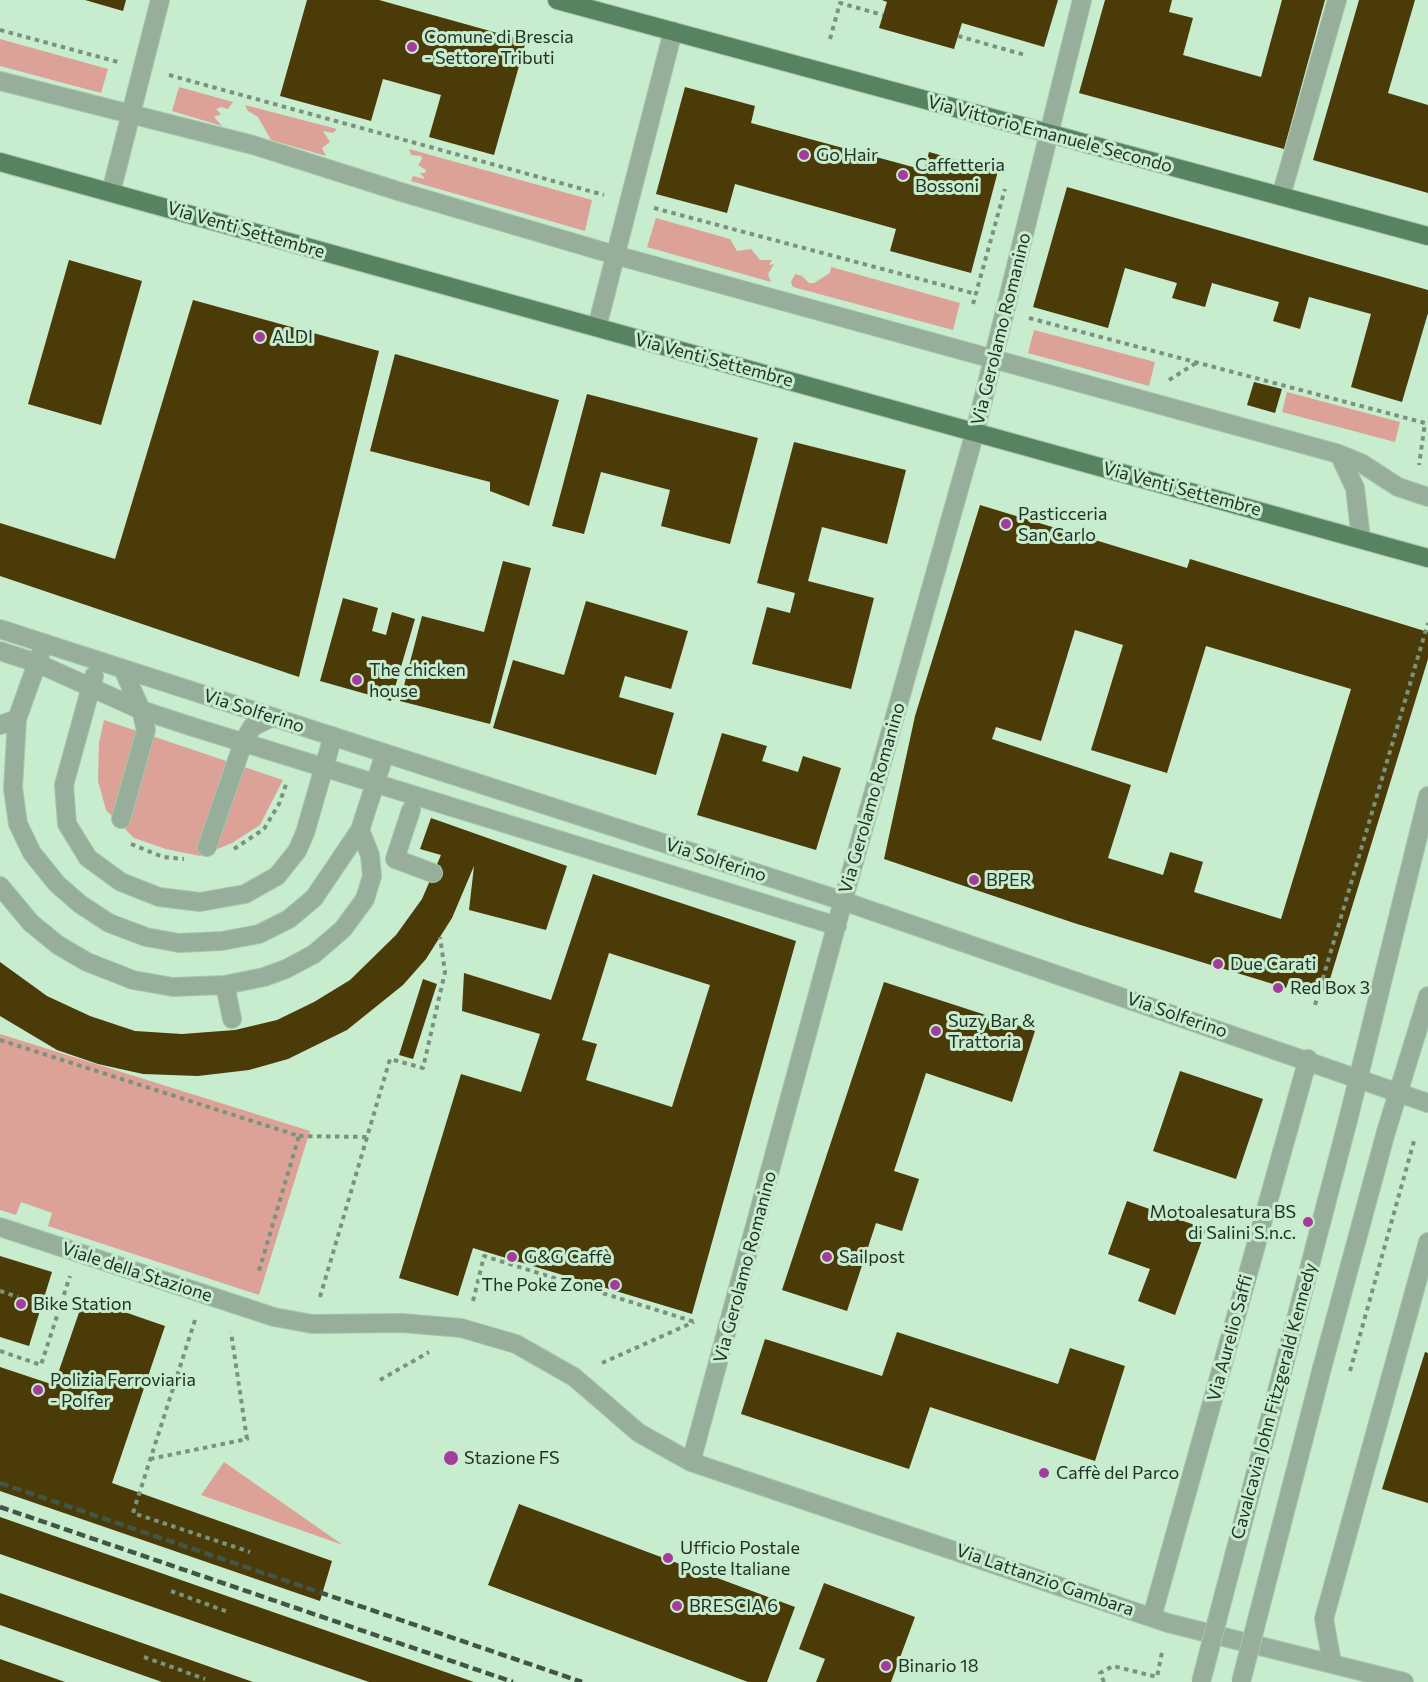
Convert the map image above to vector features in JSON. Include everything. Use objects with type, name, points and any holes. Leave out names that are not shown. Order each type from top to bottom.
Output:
[{"type":"main road","name":"Via Vittorio Emanuele Secondo","points":[[557,0],[1428,236]]},
{"type":"main road","name":"Via Venti Settembre","points":[[0,162],[1428,558]]},
{"type":"street","points":[[111,192],[160,0]]},
{"type":"street","name":"Via Gerolamo Romanino","points":[[691,1462],[843,901],[975,432],[1082,0]]},
{"type":"street","points":[[1281,196],[1337,0]]},
{"type":"street","points":[[597,327],[673,31]]},
{"type":"street","points":[[0,81],[253,145],[401,192],[615,255],[993,361],[1339,454],[1361,463],[1398,487],[1428,497]]},
{"type":"street","points":[[1339,454],[1355,488],[1361,539]]},
{"type":"street","name":"Via Solferino","points":[[0,629],[843,901],[1308,1059],[1428,1103]]},
{"type":"street","points":[[44,643],[37,663],[8,722],[18,824],[32,853],[57,884],[80,904],[110,922],[146,937],[179,943],[222,941],[259,934],[279,924],[314,898],[360,830],[385,753]]},
{"type":"street","points":[[0,651],[37,663],[141,710],[374,785],[837,926]]},
{"type":"street","points":[[99,661],[64,785],[67,824],[88,858],[121,882],[159,897],[200,902],[245,894],[277,876],[297,851],[305,833],[333,736]]},
{"type":"street","points":[[122,827],[146,730],[141,710],[123,669]]},
{"type":"street","points":[[207,847],[243,743],[252,727],[273,717]]},
{"type":"street","points":[[1359,1078],[1428,796]]},
{"type":"street","points":[[411,810],[395,859],[433,873]]},
{"type":"street","points":[[0,886],[31,922],[58,945],[87,962],[133,980],[163,985],[225,985],[264,977],[286,969],[314,954],[343,929],[365,899],[372,876],[370,855],[360,830]]},
{"type":"street","points":[[225,985],[232,1019]]},
{"type":"street","points":[[1241,1682],[1386,1132],[1400,1093],[1428,996]]},
{"type":"street","name":"Via Aurelio Saffi","points":[[1152,1617],[1308,1059]]},
{"type":"street","name":"Cavalcavia John Fitzgerald Kennedy","points":[[1202,1682],[1359,1078]]},
{"type":"street","name":"Viale della Stazione","points":[[0,1227],[274,1317],[312,1324]]},
{"type":"street","points":[[1352,1682],[1337,1664],[1324,1619],[1428,1242]]},
{"type":"street","name":"Via Lattanzio Gambara","points":[[312,1324],[402,1323],[449,1327],[516,1344],[574,1377],[639,1434],[691,1462],[1152,1617],[1404,1682]]},
{"type":"path","points":[[830,39],[840,3],[883,15]]},
{"type":"path","points":[[0,30],[115,61]]},
{"type":"path","points":[[958,36],[1025,55]]},
{"type":"path","points":[[163,74],[607,196]]},
{"type":"path","points":[[973,304],[1006,186]]},
{"type":"path","points":[[651,218],[654,208],[976,294]]},
{"type":"path","points":[[1022,317],[1425,423],[1419,465]]},
{"type":"path","points":[[1315,1005],[1428,623]]},
{"type":"path","points":[[233,850],[264,829],[279,804],[289,778]]},
{"type":"path","points":[[122,827],[130,843],[164,857],[191,860]]},
{"type":"path","points":[[312,1324],[390,1059],[423,1068],[445,972],[440,937]]},
{"type":"path","points":[[0,1040],[299,1136],[367,1137]]},
{"type":"path","points":[[258,1274],[299,1136]]},
{"type":"path","points":[[473,1301],[484,1256],[695,1322],[602,1363]]},
{"type":"path","points":[[0,1351],[41,1365],[71,1272]]},
{"type":"path","points":[[0,1291],[18,1297]]},
{"type":"path","points":[[197,1314],[133,1513],[250,1552]]},
{"type":"path","points":[[150,1460],[247,1439],[231,1332]]},
{"type":"path","points":[[380,1380],[430,1352]]},
{"type":"path","points":[[171,1591],[228,1612]]},
{"type":"path","points":[[1104,1682],[1100,1673],[1113,1666],[1157,1677],[1162,1652]]},
{"type":"path","points":[[144,1657],[205,1679]]},
{"type":"shaded area","points":[[0,39],[108,69],[101,93],[0,66]]},
{"type":"shaded area","points":[[179,87],[233,102],[228,109],[221,107],[216,109],[221,114],[214,117],[222,126],[172,111]]},
{"type":"shaded area","points":[[245,105],[337,129],[333,133],[323,131],[330,142],[322,148],[326,156],[271,140],[258,117],[248,111]]},
{"type":"shaded area","points":[[409,149],[592,200],[585,231],[411,181],[413,176],[425,179],[420,173],[425,173],[426,170],[418,165],[422,159],[421,156],[411,155]]},
{"type":"shaded area","points":[[656,218],[730,239],[737,251],[751,249],[760,260],[772,260],[769,265],[774,264],[768,274],[771,282],[647,247]]},
{"type":"shaded area","points":[[831,267],[960,303],[953,330],[793,287],[791,282],[795,274],[802,276],[809,283],[814,283],[830,273]]},
{"type":"shaded area","points":[[1034,330],[1155,362],[1149,386],[1028,353]]},
{"type":"shaded area","points":[[1287,392],[1400,422],[1395,442],[1282,412]]},
{"type":"shaded area","points":[[104,720],[283,780],[260,825],[232,843],[200,856],[166,849],[134,838],[106,810],[98,781],[99,743]]},
{"type":"shaded area","points":[[0,1034],[310,1131],[259,1295],[48,1226],[52,1213],[21,1202],[16,1215],[0,1210]]},
{"type":"shaded area","points":[[224,1462],[343,1545],[201,1495]]},
{"type":"building","points":[[85,0],[126,0],[123,11]]},
{"type":"building","points":[[307,0],[379,0],[526,41],[494,155],[429,137],[441,95],[383,79],[371,121],[280,96]]},
{"type":"building","points":[[882,0],[1058,0],[1044,47],[962,23],[954,49],[879,28],[887,2]]},
{"type":"building","points":[[1105,0],[1172,0],[1169,12],[1193,18],[1183,55],[1261,77],[1282,0],[1325,0],[1284,149],[1079,93]]},
{"type":"building","points":[[1359,0],[1415,0],[1388,93],[1428,105],[1428,193],[1313,160]]},
{"type":"building","points":[[685,87],[755,106],[751,123],[924,170],[929,152],[998,171],[971,273],[890,251],[896,229],[735,184],[727,213],[656,194]]},
{"type":"building","points":[[1067,187],[1428,290],[1428,313],[1402,402],[1351,387],[1371,314],[1309,297],[1300,329],[1273,321],[1279,302],[1212,283],[1205,307],[1172,298],[1177,283],[1125,268],[1108,328],[1033,307]]},
{"type":"building","points":[[69,260],[142,281],[101,425],[28,404]]},
{"type":"building","points":[[193,300],[379,351],[299,677],[0,576],[0,523],[115,559]]},
{"type":"building","points":[[395,354],[559,400],[529,506],[490,491],[490,482],[370,451]]},
{"type":"building","points":[[1254,382],[1282,389],[1275,413],[1247,405]]},
{"type":"building","points":[[587,394],[758,438],[730,544],[661,526],[670,490],[601,472],[584,534],[552,526]]},
{"type":"building","points":[[794,442],[906,470],[887,544],[822,527],[808,581],[874,598],[851,689],[752,664],[767,607],[790,613],[795,593],[757,583]]},
{"type":"building","points":[[980,505],[1187,568],[1190,559],[1428,632],[1428,659],[1326,992],[1289,980],[1286,988],[1074,923],[884,859],[915,716]],"holes":[[[1075,630],[1123,645],[1091,750],[1167,773],[1206,646],[1351,689],[1281,919],[1194,892],[1203,862],[1170,852],[1163,875],[1108,858],[1131,785],[992,739],[996,727],[1041,741]]]},
{"type":"building","points":[[503,561],[531,568],[490,724],[400,701],[422,616],[484,632]]},
{"type":"building","points":[[343,598],[378,608],[372,631],[386,635],[392,612],[415,619],[391,701],[320,681]]},
{"type":"building","points":[[586,601],[688,631],[671,689],[625,676],[619,697],[674,713],[656,775],[493,728],[513,660],[564,675]]},
{"type":"building","points":[[722,733],[767,746],[762,761],[798,772],[803,756],[841,768],[816,850],[697,815]]},
{"type":"building","points":[[431,818],[567,866],[546,930],[469,910],[474,866],[452,918],[426,959],[403,985],[347,1030],[288,1059],[249,1070],[198,1076],[143,1074],[98,1064],[57,1050],[0,1016],[0,962],[47,996],[90,1016],[135,1031],[182,1034],[235,1030],[277,1020],[314,1002],[350,980],[396,935],[422,899],[441,855],[420,849]]},
{"type":"building","points":[[593,874],[796,941],[692,1314],[473,1248],[458,1296],[399,1278],[461,1074],[521,1092],[540,1034],[462,1011],[464,973],[551,1000]],"holes":[[[609,953],[710,985],[672,1107],[586,1080],[597,1044],[582,1040]]]},
{"type":"building","points":[[423,979],[437,984],[413,1059],[399,1055]]},
{"type":"building","points":[[884,982],[1035,1031],[1012,1102],[926,1073],[894,1171],[919,1179],[902,1231],[876,1223],[847,1311],[782,1290]]},
{"type":"building","points":[[1180,1071],[1263,1099],[1236,1179],[1153,1151]]},
{"type":"building","points":[[1127,1201],[1206,1229],[1175,1315],[1138,1301],[1150,1269],[1108,1254]]},
{"type":"building","name":"Bike Station","points":[[0,1256],[52,1272],[29,1346],[0,1337]]},
{"type":"building","points":[[84,1298],[165,1326],[112,1483],[332,1561],[320,1601],[0,1491],[0,1367],[54,1385]]},
{"type":"building","points":[[897,1332],[1058,1384],[1070,1348],[1125,1366],[1095,1461],[930,1407],[909,1469],[741,1414],[765,1339],[882,1376]]},
{"type":"building","points":[[1425,1352],[1428,1353],[1428,1503],[1382,1489]]},
{"type":"building","points":[[519,1504],[795,1607],[767,1682],[748,1682],[488,1585]]},
{"type":"building","points":[[0,1517],[474,1682],[369,1682],[0,1554]]},
{"type":"building","points":[[824,1583],[915,1617],[891,1682],[816,1682],[825,1659],[799,1649]]},
{"type":"building","points":[[0,1593],[253,1682],[162,1682],[0,1625]]},
{"type":"building","points":[[0,1659],[65,1682],[0,1682]]},
{"type":"railway","points":[[0,1483],[582,1682]]},
{"type":"railway","points":[[0,1507],[513,1682]]},
{"type":"place","name":"Comune di Brescia - Settore Tributi","points":[[412,47]]},
{"type":"place","name":"Go Hair","points":[[804,155]]},
{"type":"place","name":"Caffetteria Bossoni","points":[[903,175]]},
{"type":"place","name":"ALDI","points":[[260,337]]},
{"type":"place","name":"Pasticceria San Carlo","points":[[1006,524]]},
{"type":"place","name":"The chicken house","points":[[357,680]]},
{"type":"place","name":"BPER","points":[[974,880]]},
{"type":"place","name":"Due Carati","points":[[1218,964]]},
{"type":"place","name":"Red Box 3","points":[[1278,988]]},
{"type":"place","name":"Suzy Bar & Trattoria","points":[[936,1031]]},
{"type":"place","name":"Motoalesatura BS di Salini S.n.c.","points":[[1308,1222]]},
{"type":"place","name":"G&G Caffè","points":[[512,1257]]},
{"type":"place","name":"Sailpost","points":[[827,1257]]},
{"type":"place","name":"The Poke Zone","points":[[615,1285]]},
{"type":"place","name":"Bike Station","points":[[21,1304]]},
{"type":"place","name":"Polizia Ferroviaria - Polfer","points":[[38,1390]]},
{"type":"place","name":"Stazione FS","points":[[451,1458]]},
{"type":"place","name":"Caffè del Parco","points":[[1044,1473]]},
{"type":"place","name":"Ufficio Postale Poste Italiane","points":[[668,1558]]},
{"type":"place","name":"BRESCIA 6","points":[[677,1606]]},
{"type":"place","name":"Binario 18","points":[[886,1666]]}]
